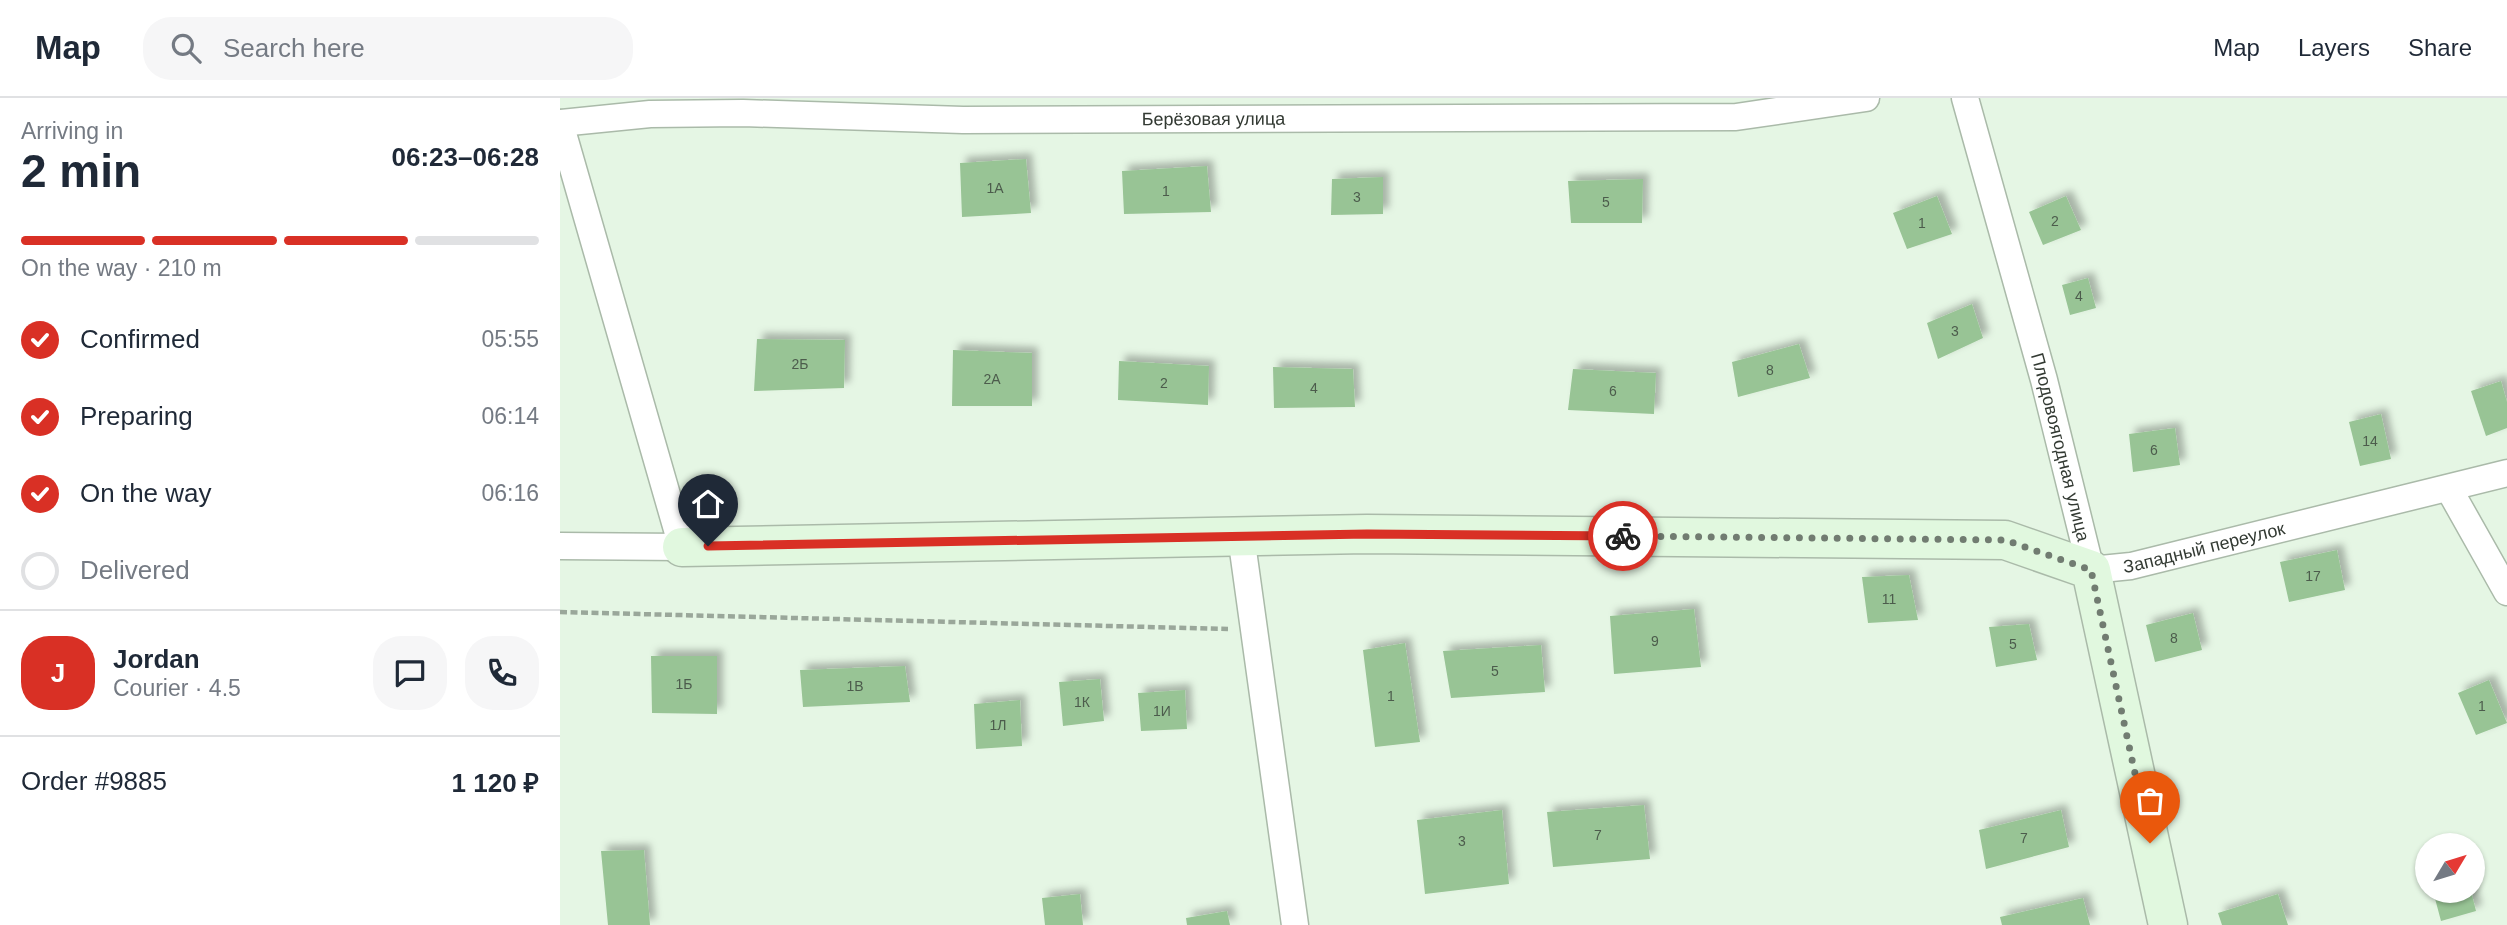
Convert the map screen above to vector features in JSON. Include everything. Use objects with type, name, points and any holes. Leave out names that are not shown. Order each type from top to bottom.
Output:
[{"type":"street","name":"Берёзовая улица","points":[[560,123],[650,114],[743,113],[963,120],[1736,117],[1866,98]]},
{"type":"street","name":"Плодовоягодная улица","points":[[1965,98],[2044,380],[2091,570],[2168,925]]},
{"type":"street","points":[[560,123],[682,547],[560,546]]},
{"type":"street","name":"Западный переулок","points":[[682,547],[1367,534],[2005,540],[2091,570],[2131,566],[2507,473]]},
{"type":"street","points":[[2449,489],[2507,592]]},
{"type":"street","points":[[1241,536],[1294,925]]},
{"type":"path","points":[[560,612],[1254,630]]},
{"type":"building","points":[[1026,159],[1031,213],[962,217],[960,163]]},
{"type":"building","points":[[1207,166],[1211,212],[1124,214],[1122,171]]},
{"type":"building","points":[[1383,177],[1383,214],[1331,215],[1332,179]]},
{"type":"building","points":[[1643,179],[1642,223],[1571,223],[1568,181]]},
{"type":"building","points":[[1937,196],[1952,234],[1907,249],[1893,213]]},
{"type":"building","points":[[2066,196],[2081,230],[2043,245],[2029,212]]},
{"type":"building","points":[[2088,278],[2096,308],[2070,315],[2062,285]]},
{"type":"building","points":[[1972,304],[1983,338],[1938,359],[1927,323]]},
{"type":"building","points":[[757,339],[845,340],[844,388],[754,391]]},
{"type":"building","points":[[1799,344],[1810,378],[1738,397],[1732,362]]},
{"type":"building","points":[[953,350],[1032,353],[1032,406],[952,406]]},
{"type":"building","points":[[1119,361],[1209,366],[1208,405],[1118,400]]},
{"type":"building","points":[[1273,367],[1353,369],[1355,407],[1274,408]]},
{"type":"building","points":[[1573,369],[1656,373],[1654,414],[1568,410]]},
{"type":"building","points":[[2501,381],[2507,402],[2507,428],[2486,436],[2471,391]]},
{"type":"building","points":[[2381,414],[2391,459],[2360,466],[2349,422]]},
{"type":"building","points":[[2175,428],[2180,465],[2133,472],[2129,434]]},
{"type":"building","points":[[2337,550],[2345,590],[2289,602],[2280,562]]},
{"type":"building","points":[[1909,575],[1918,620],[1868,623],[1862,577]]},
{"type":"building","points":[[1694,609],[1701,667],[1614,674],[1610,616]]},
{"type":"building","points":[[2193,613],[2202,650],[2155,662],[2146,625]]},
{"type":"building","points":[[2029,624],[2037,660],[1996,667],[1989,627]]},
{"type":"building","points":[[1405,643],[1420,742],[1375,747],[1363,650]]},
{"type":"building","points":[[1541,645],[1545,692],[1451,698],[1443,651]]},
{"type":"building","points":[[651,656],[717,656],[717,714],[652,713]]},
{"type":"building","points":[[905,666],[910,702],[803,707],[800,670]]},
{"type":"building","points":[[1100,679],[1104,721],[1063,726],[1059,682]]},
{"type":"building","points":[[2489,680],[2507,723],[2476,735],[2458,693]]},
{"type":"building","points":[[1185,690],[1187,729],[1141,731],[1138,693]]},
{"type":"building","points":[[1020,700],[1022,746],[976,749],[974,704]]},
{"type":"building","points":[[1644,805],[1650,859],[1553,867],[1547,812]]},
{"type":"building","points":[[1502,810],[1509,884],[1425,894],[1417,820]]},
{"type":"building","points":[[2061,810],[2069,847],[1986,869],[1979,830]]},
{"type":"building","points":[[644,850],[650,925],[608,925],[601,851]]},
{"type":"building","points":[[1080,894],[1083,925],[1045,925],[1042,898]]},
{"type":"building","points":[[2278,894],[2288,925],[2222,925],[2218,913]]},
{"type":"building","points":[[2083,898],[2090,925],[2002,925],[2000,917]]},
{"type":"building","points":[[2436,903],[2474,903],[2476,911],[2441,921]]},
{"type":"building","points":[[1227,911],[1230,925],[1187,925],[1186,918]]},
{"type":"way so far","points":[[1623,536],[2005,540],[2091,570],[2150,843]]},
{"type":"route","points":[[708,546],[1367,534],[1623,536]]}]
